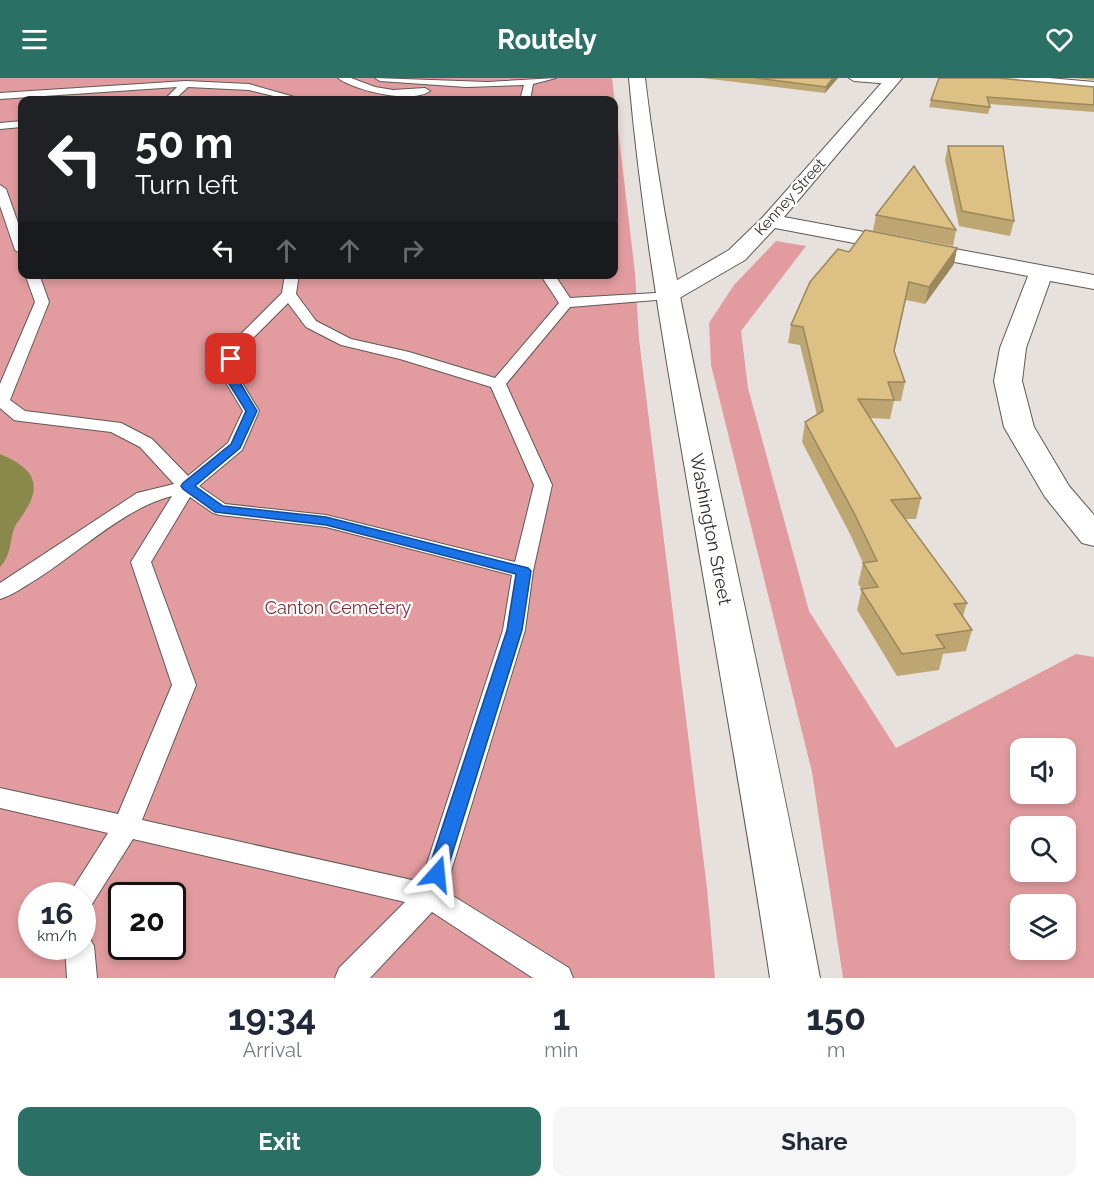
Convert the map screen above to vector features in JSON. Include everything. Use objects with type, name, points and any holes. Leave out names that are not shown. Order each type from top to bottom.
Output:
[{"type":"street","name":"Washington Street","points":[[637,78],[651,201],[711,536],[777,872],[795,978]]},
{"type":"street","points":[[998,78],[1094,87]]},
{"type":"street","name":"Kenney Street","points":[[669,296],[737,255],[770,221],[893,80]]},
{"type":"street","points":[[770,221],[1094,282]]},
{"type":"street","points":[[1041,273],[1013,348],[1008,381],[1019,427],[1056,490],[1094,536]]},
{"type":"lane","points":[[343,78],[372,90],[392,93],[461,85],[530,82],[551,78]]},
{"type":"lane","points":[[380,78],[461,85]]},
{"type":"lane","points":[[420,78],[461,85]]},
{"type":"lane","points":[[854,78],[893,80]]},
{"type":"lane","points":[[526,96],[530,82]]},
{"type":"lane","points":[[173,96],[186,84]]},
{"type":"lane","points":[[0,96],[186,84],[249,87],[284,96]]},
{"type":"lane","points":[[0,126],[18,124]]},
{"type":"lane","points":[[0,189],[18,239]]},
{"type":"lane","points":[[34,279],[42,302],[1,400],[20,416],[115,428],[146,442],[187,486],[220,510],[326,521],[523,571]]},
{"type":"lane","points":[[91,882],[126,827],[184,685],[141,562],[187,486],[236,446],[251,411],[227,371],[235,348],[289,294],[291,279]]},
{"type":"lane","points":[[550,279],[566,303]]},
{"type":"lane","points":[[289,294],[311,324],[346,342],[404,355],[498,384],[543,485],[523,571],[514,630],[430,896],[350,978]]},
{"type":"lane","points":[[498,384],[566,303],[669,296]]},
{"type":"lane","points":[[0,592],[144,497],[187,486]]},
{"type":"lane","points":[[0,798],[430,896],[558,978]]},
{"type":"lane","points":[[80,960],[82,978]]},
{"type":"green space","name":"Canton Cemetery","points":[[0,78],[612,78],[614,96],[18,96],[18,279],[618,279],[618,129],[635,273],[639,339],[707,888],[715,978],[0,978]]},
{"type":"green space","points":[[776,241],[806,246],[741,331],[748,388],[809,611],[896,748],[1076,654],[1094,657],[1094,978],[843,978],[812,772],[711,365],[709,323],[734,285]]},
{"type":"shaded area","points":[[0,454],[26,470],[34,484],[30,502],[15,527],[8,553],[0,567]]},
{"type":"building","points":[[756,78],[833,78],[826,87]]},
{"type":"building","points":[[939,78],[998,78],[1094,87],[1094,105],[987,97],[990,107],[931,100]]},
{"type":"building","points":[[948,146],[1003,146],[1014,221],[962,211]]},
{"type":"building","points":[[914,166],[956,230],[876,215]]},
{"type":"building","points":[[865,230],[957,248],[929,287],[909,282],[894,351],[905,382],[888,382],[894,400],[858,399],[921,498],[891,500],[967,603],[954,604],[972,630],[936,635],[945,648],[902,654],[861,589],[878,587],[863,563],[877,561],[805,422],[823,411],[803,327],[791,325],[810,282],[838,249],[849,252]]},
{"type":"route","points":[[231,359],[227,371],[251,411],[236,446],[187,486],[220,510],[326,521],[523,571],[514,630],[437,874]]}]
